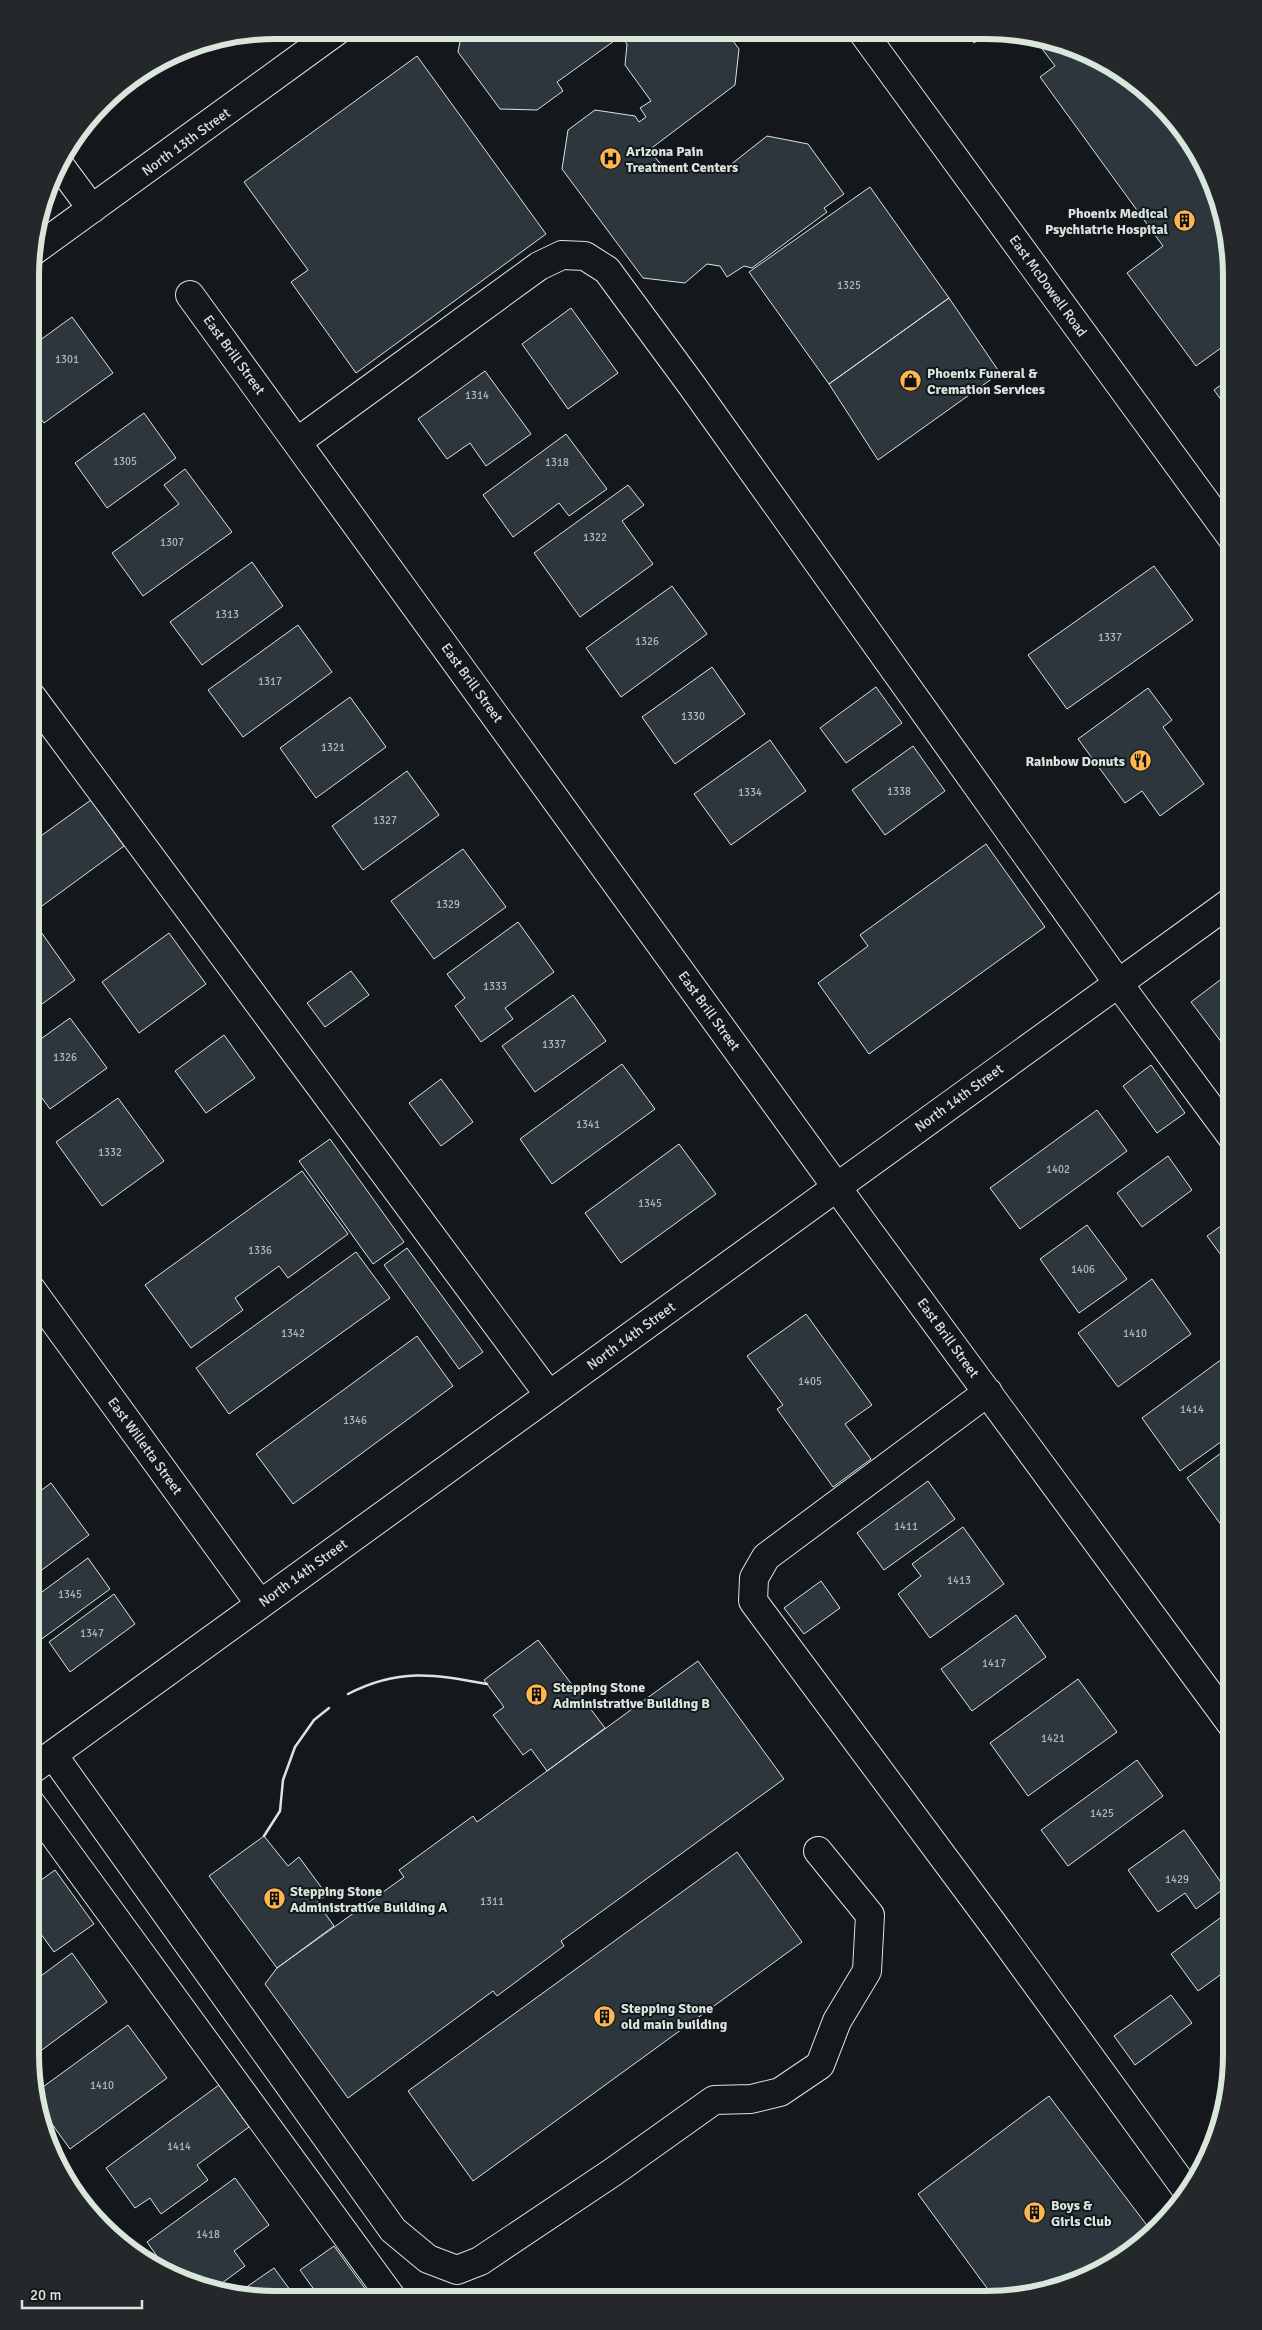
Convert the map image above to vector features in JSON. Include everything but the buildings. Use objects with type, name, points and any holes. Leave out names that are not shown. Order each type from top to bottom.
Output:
[{"type":"street","name":"North 13th Street","points":[[41,246],[125,187],[326,39]]},
{"type":"street","name":"East McDowell Road","points":[[868,39],[1223,526]]},
{"type":"street","points":[[63,170],[92,209]]},
{"type":"street","points":[[297,442],[539,266],[562,255],[584,256],[607,270],[705,403],[1118,983],[1223,1125]]},
{"type":"street","name":"East Brill Street","points":[[190,295],[836,1187],[1223,1713]]},
{"type":"street","points":[[39,707],[549,1395]]},
{"type":"street","name":"North 14th Street","points":[[39,1765],[1223,907]]},
{"type":"street","name":"East Willetta Street","points":[[39,1299],[260,1604]]},
{"type":"street","points":[[988,1392],[766,1557],[754,1578],[753,1601],[1000,1932],[1183,2186]]},
{"type":"street","points":[[53,1755],[393,2230],[428,2259],[457,2270],[480,2261],[613,2172],[714,2100],[751,2099],[780,2092],[820,2064],[837,2021],[868,1971],[870,1915],[818,1851]]},
{"type":"street","points":[[39,1814],[387,2291]]},
{"type":"wall","points":[[348,1694],[383,1680],[400,1677],[433,1676],[487,1684]]},
{"type":"wall","points":[[264,1836],[280,1811],[283,1780],[295,1747],[314,1720],[329,1708]]},
{"type":"place","name":"Arizona Pain Treatment Centers","points":[[610,159]]},
{"type":"place","name":"Phoenix Medical Psychiatric Hospital","points":[[1184,221]]},
{"type":"place","name":"Phoenix Funeral & Cremation Services","points":[[911,381]]},
{"type":"place","name":"Rainbow Donuts","points":[[1141,761]]},
{"type":"place","name":"Stepping Stone Administrative Building B","points":[[537,1695]]},
{"type":"place","name":"Stepping Stone Administrative Building A","points":[[274,1899]]},
{"type":"place","name":"Stepping Stone old main building","points":[[605,2016]]},
{"type":"place","name":"Boys & Girls Club","points":[[1035,2213]]}]
